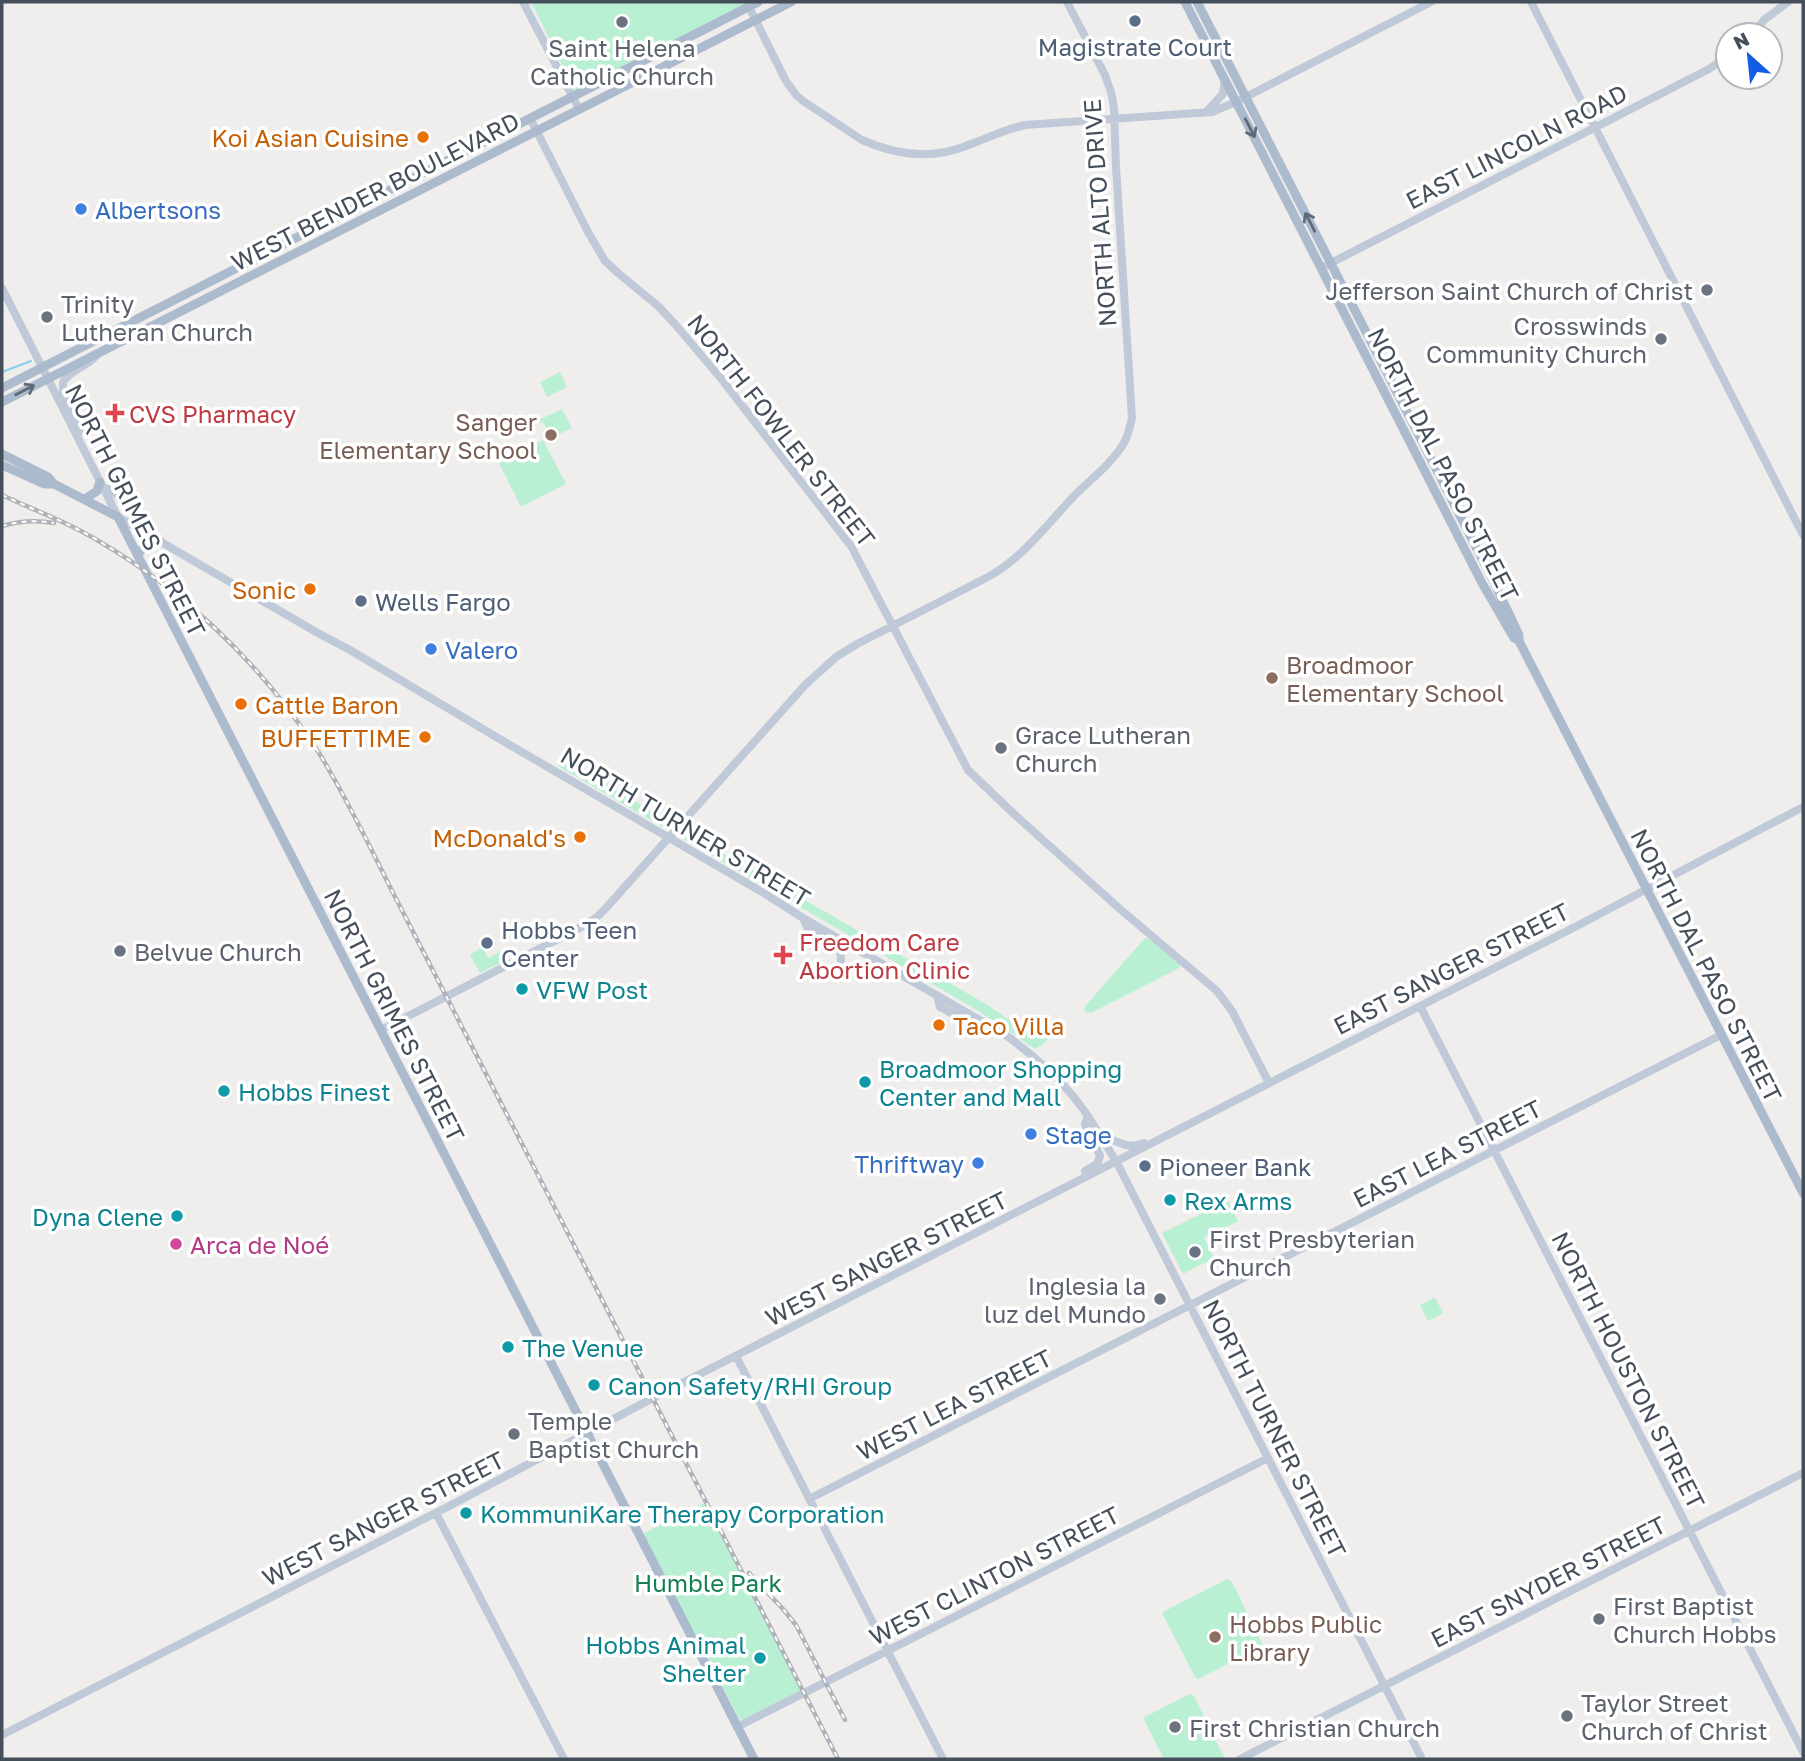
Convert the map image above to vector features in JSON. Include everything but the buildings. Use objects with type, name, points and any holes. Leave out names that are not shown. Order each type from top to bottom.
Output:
[{"type":"main road","name":"WEST BENDER BOULEVARD","points":[[2,386],[758,2]]},
{"type":"main road","name":"WEST BENDER BOULEVARD","points":[[2,402],[790,2]]},
{"type":"main road","name":"NORTH DAL PASO STREET","points":[[1185,2],[1482,583],[1514,638],[1519,641]]},
{"type":"main road","name":"NORTH DAL PASO STREET","points":[[1197,2],[1487,569],[1519,635],[1519,641],[1802,1188]]},
{"type":"main road","points":[[135,320],[141,332]]},
{"type":"main road","name":"NORTH TURNER STREET","points":[[2,454],[118,517]]},
{"type":"main road","name":"NORTH TURNER STREET","points":[[2,465],[44,484],[54,484]]},
{"type":"main road","points":[[85,499],[102,485]]},
{"type":"main road","name":"NORTH GRIMES STREET","points":[[118,517],[754,1759]]},
{"type":"main road","points":[[138,556],[145,545],[160,541]]},
{"type":"street","points":[[523,2],[579,109]]},
{"type":"street","name":"NORTH ALTO DRIVE","points":[[382,1030],[574,932],[596,918],[823,667],[857,644],[1008,565],[1034,542],[1126,440],[1132,418],[1131,389],[1114,118],[1109,85],[1067,2]]},
{"type":"street","points":[[749,7],[786,81],[803,101],[862,139],[882,148],[907,154],[937,154],[961,148],[1015,127],[1205,113],[1220,109],[1431,2]]},
{"type":"street","points":[[1531,2],[1803,535]]},
{"type":"street","points":[[1763,21],[1788,2]]},
{"type":"street","name":"EAST LINCOLN ROAD","points":[[1321,268],[1714,66]]},
{"type":"street","points":[[1205,113],[1223,94],[1225,79]]},
{"type":"street","name":"NORTH FOWLER STREET","points":[[530,118],[605,261],[666,314],[723,381],[851,546],[968,770],[1120,909],[1217,991],[1232,1011],[1269,1083]]},
{"type":"street","name":"NORTH GRIMES STREET","points":[[2,288],[118,517]]},
{"type":"street","points":[[77,436],[80,428],[63,391],[63,382],[70,374],[90,363],[99,353]]},
{"type":"street","points":[[102,485],[114,492],[150,536]]},
{"type":"street","name":"NORTH TURNER STREET","points":[[118,517],[759,890],[1007,1036],[1031,1054],[1060,1082],[1087,1116],[1116,1161],[1422,1759]]},
{"type":"street","name":"EAST SANGER STREET","points":[[1116,1161],[1803,807]]},
{"type":"street","points":[[803,918],[808,929],[840,948],[841,960]]},
{"type":"street","points":[[937,995],[940,1007],[966,1023]]},
{"type":"street","name":"NORTH HOUSTON STREET","points":[[1420,1006],[1803,1752]]},
{"type":"street","name":"EAST LEA STREET","points":[[1191,1306],[1721,1035]]},
{"type":"street","points":[[1076,1182],[1082,1173],[1097,1164],[1100,1156],[1085,1124],[1087,1116]]},
{"type":"street","points":[[1101,1137],[1111,1138],[1125,1146],[1135,1146],[1180,1125],[1185,1126]]},
{"type":"street","name":"WEST SANGER STREET","points":[[2,1735],[1116,1161]]},
{"type":"street","name":"WEST LEA STREET","points":[[809,1499],[1191,1306]]},
{"type":"street","points":[[736,1356],[943,1759]]},
{"type":"street","name":"WEST CLINTON STREET","points":[[737,1727],[1268,1458]]},
{"type":"street","name":"EAST SNYDER STREET","points":[[1240,1759],[1803,1473]]},
{"type":"street","points":[[436,1513],[564,1759]]},
{"type":"green space","points":[[531,2],[749,2],[575,91]]},
{"type":"green space","points":[[560,372],[567,387],[547,397],[540,382]]},
{"type":"green space","points":[[562,409],[572,428],[551,438],[543,422],[529,428],[528,425]]},
{"type":"green space","points":[[543,440],[566,484],[521,507],[499,463]]},
{"type":"green space","points":[[561,756],[681,829],[986,1004],[1018,1026],[1027,1017],[1049,1038],[1035,1049],[977,1010],[558,766]]},
{"type":"green space","points":[[1145,938],[1180,963],[1179,968],[1091,1013],[1086,1012],[1086,1005]]},
{"type":"green space","points":[[482,947],[488,958],[501,951],[506,960],[480,973],[470,955]]},
{"type":"green space","points":[[1227,1201],[1238,1221],[1204,1238],[1214,1258],[1183,1274],[1162,1233]]},
{"type":"green space","points":[[1435,1297],[1443,1313],[1428,1321],[1420,1305]]},
{"type":"green space","name":"Humble Park","points":[[706,1502],[803,1690],[742,1721],[643,1534]]},
{"type":"green space","points":[[1227,1579],[1232,1582],[1263,1646],[1198,1679],[1162,1613]]},
{"type":"green space","points":[[1190,1694],[1194,1696],[1225,1759],[1164,1759],[1143,1718]]},
{"type":"waterway","points":[[2,372],[31,361]]},
{"type":"railway","points":[[2,495],[79,530],[115,551],[182,599],[243,656],[296,719],[319,753],[356,818],[838,1759]]},
{"type":"railway","points":[[2,526],[28,522],[54,523]]},
{"type":"railway","points":[[749,1573],[796,1625],[845,1720]]},
{"type":"place","name":"Magistrate Court","points":[[1135,21]]},
{"type":"place","name":"Saint Helena Catholic Church","points":[[622,22]]},
{"type":"place","name":"Koi Asian Cuisine","points":[[423,137]]},
{"type":"place","name":"Albertsons","points":[[81,209]]},
{"type":"place","name":"Jefferson Saint Church of Christ","points":[[1707,290]]},
{"type":"place","name":"Trinity Lutheran Church","points":[[47,317]]},
{"type":"place","name":"Crosswinds Community Church","points":[[1661,339]]},
{"type":"place","name":"CVS Pharmacy","points":[[115,413]]},
{"type":"place","name":"Sanger Elementary School","points":[[551,435]]},
{"type":"place","name":"Sonic","points":[[310,589]]},
{"type":"place","name":"Wells Fargo","points":[[361,601]]},
{"type":"place","name":"Valero","points":[[431,649]]},
{"type":"place","name":"Broadmoor Elementary School","points":[[1272,678]]},
{"type":"place","name":"Cattle Baron","points":[[241,704]]},
{"type":"place","name":"BUFFETTIME","points":[[425,737]]},
{"type":"place","name":"Grace Lutheran Church","points":[[1001,748]]},
{"type":"place","name":"McDonald's","points":[[580,837]]},
{"type":"place","name":"Hobbs Teen Center","points":[[487,943]]},
{"type":"place","name":"Belvue Church","points":[[120,951]]},
{"type":"place","name":"Freedom Care Abortion Clinic","points":[[783,955]]},
{"type":"place","name":"VFW Post","points":[[522,989]]},
{"type":"place","name":"Taco Villa","points":[[939,1025]]},
{"type":"place","name":"Broadmoor Shopping Center and Mall","points":[[865,1082]]},
{"type":"place","name":"Hobbs Finest","points":[[224,1091]]},
{"type":"place","name":"Stage","points":[[1031,1134]]},
{"type":"place","name":"Thriftway","points":[[978,1163]]},
{"type":"place","name":"Pioneer Bank","points":[[1145,1166]]},
{"type":"place","name":"Rex Arms","points":[[1170,1200]]},
{"type":"place","name":"Dyna Clene","points":[[177,1216]]},
{"type":"place","name":"Arca de Noé","points":[[176,1244]]},
{"type":"place","name":"First Presbyterian Church","points":[[1195,1252]]},
{"type":"place","name":"Inglesia la luz del Mundo","points":[[1160,1299]]},
{"type":"place","name":"The Venue","points":[[508,1347]]},
{"type":"place","name":"Canon Safety/RHI Group","points":[[594,1385]]},
{"type":"place","name":"Temple Baptist Church","points":[[514,1434]]},
{"type":"place","name":"KommuniKare Therapy Corporation","points":[[466,1513]]},
{"type":"place","name":"First Baptist Church Hobbs","points":[[1599,1619]]},
{"type":"place","name":"Hobbs Public Library","points":[[1215,1637]]},
{"type":"place","name":"Hobbs Animal Shelter","points":[[760,1658]]},
{"type":"place","name":"Taylor Street Church of Christ","points":[[1567,1716]]},
{"type":"place","name":"First Christian Church","points":[[1175,1727]]}]
